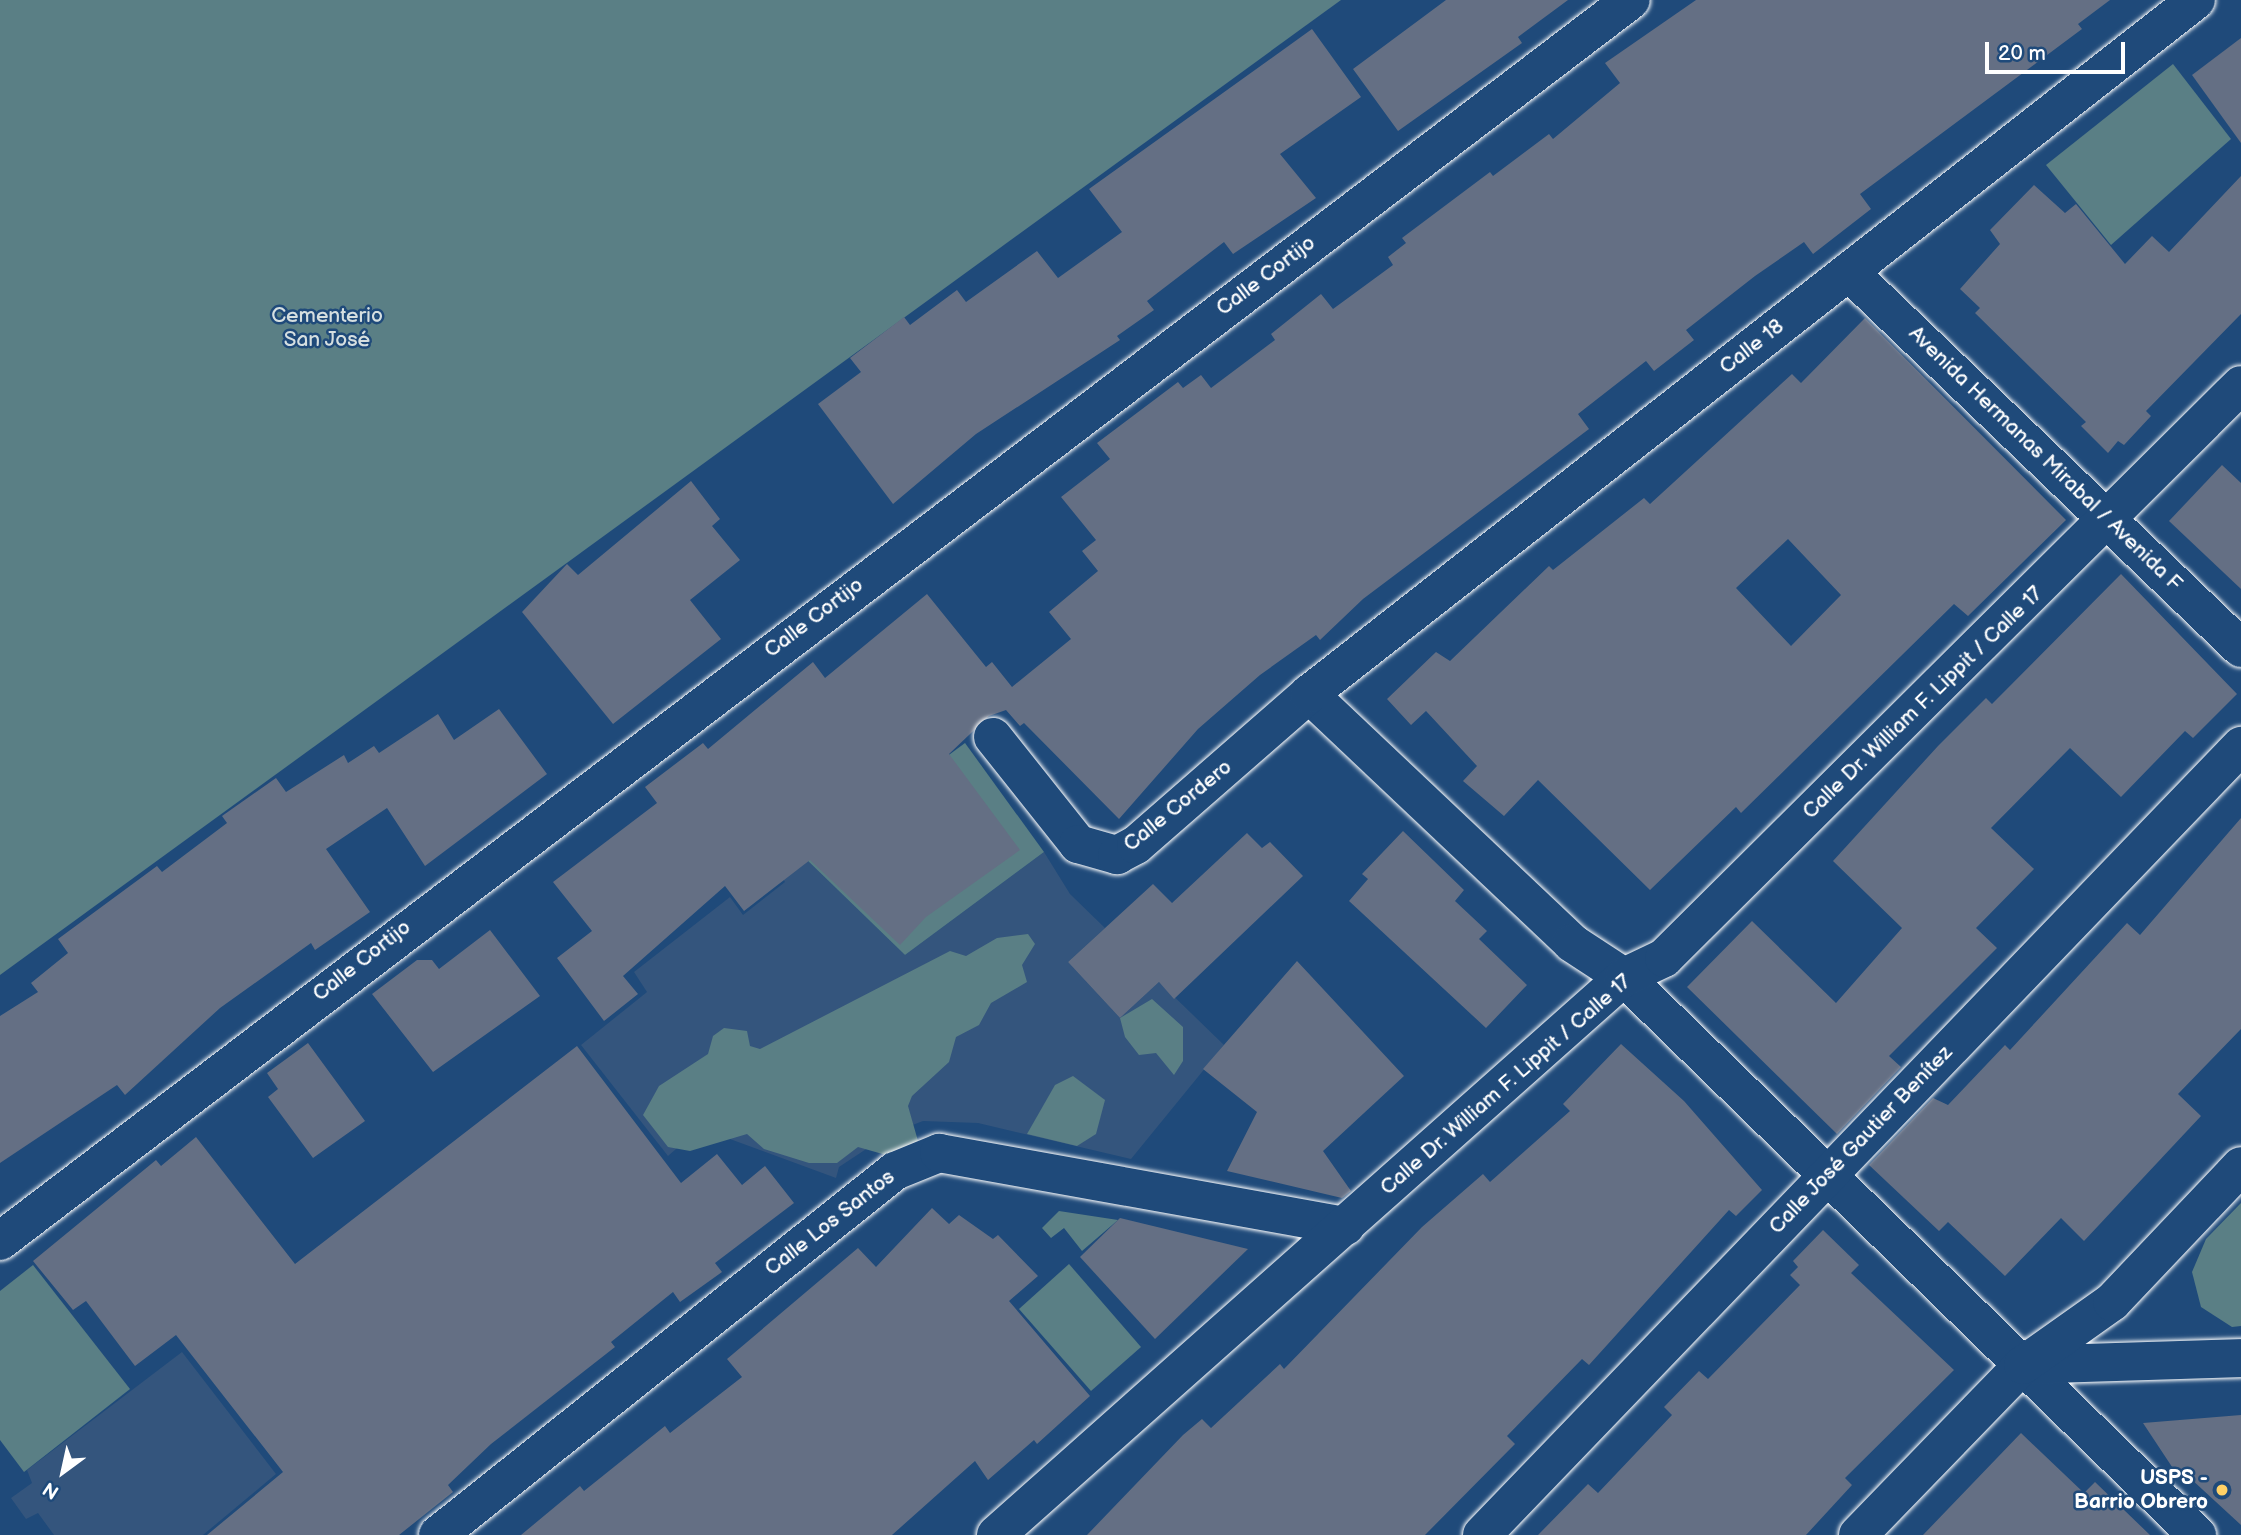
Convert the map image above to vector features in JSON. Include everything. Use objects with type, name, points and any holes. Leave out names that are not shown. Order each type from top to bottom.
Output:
[{"type":"street","name":"Calle Cortijo","points":[[0,1241],[1632,0]]},
{"type":"street","name":"Calle 18","points":[[1308,694],[2196,0]]},
{"type":"street","name":"Avenida Hermanas Mirabal / Avenida F","points":[[1849,272],[2241,648]]},
{"type":"street","name":"Calle Dr. William F. Lippit / Calle 17","points":[[996,1535],[1624,977],[1664,958],[2110,520],[2241,385]]},
{"type":"street","name":"Calle Cordero","points":[[993,737],[1078,844],[1117,855],[1136,845],[1308,694]]},
{"type":"street","points":[[1308,694],[1572,943],[1624,977],[2197,1535]]},
{"type":"street","name":"Calle José Gautier Benítez","points":[[1482,1535],[2241,746]]},
{"type":"street","name":"Calle Los Santos","points":[[438,1535],[895,1171],[939,1153],[1345,1226]]},
{"type":"street","points":[[1858,1535],[2023,1365],[2112,1302],[2241,1166]]},
{"type":"street","points":[[2023,1365],[2241,1357]]},
{"type":"shaded area","points":[[1044,852],[1070,894],[1105,928],[1068,962],[1120,1018],[1159,982],[1224,1045],[1131,1159],[978,1123],[923,1121],[889,1134],[839,1167],[836,1178],[700,1128],[668,1156],[581,1045],[647,992],[634,972],[730,897],[743,915],[785,882],[770,859],[807,860],[905,955]]},
{"type":"shaded area","points":[[182,1352],[276,1474],[203,1535],[54,1535],[38,1513],[26,1519],[11,1498],[32,1483],[27,1470]]},
{"type":"green space","name":"Cementerio San José","points":[[0,0],[1341,0],[0,975]]},
{"type":"green space","points":[[2173,64],[2231,139],[2111,245],[2046,165]]},
{"type":"green space","points":[[965,743],[1044,852],[905,955],[807,860]]},
{"type":"green space","points":[[1028,934],[1035,944],[1022,965],[1027,982],[991,1003],[979,1025],[956,1037],[949,1062],[912,1096],[908,1106],[918,1141],[886,1155],[858,1147],[837,1163],[809,1163],[764,1149],[747,1134],[690,1151],[668,1147],[643,1115],[659,1086],[708,1054],[713,1036],[724,1028],[747,1031],[750,1046],[760,1049],[950,951],[966,956],[997,938]]},
{"type":"green space","points":[[1152,999],[1183,1027],[1183,1061],[1174,1075],[1156,1053],[1139,1055],[1125,1037],[1120,1018]]},
{"type":"green space","points":[[1073,1076],[1105,1100],[1096,1134],[1077,1146],[1027,1134],[1055,1085]]},
{"type":"green space","points":[[2241,1203],[2241,1326],[2232,1327],[2201,1307],[2192,1272],[2206,1239]]},
{"type":"green space","points":[[1059,1211],[1118,1220],[1082,1251],[1064,1228],[1051,1238],[1042,1228]]},
{"type":"green space","points":[[1069,1264],[1141,1347],[1091,1391],[1019,1309]]},
{"type":"green space","points":[[33,1265],[130,1389],[24,1472],[0,1440],[0,1291]]},
{"type":"building","points":[[1446,0],[1568,0],[1518,37],[1522,43],[1398,131],[1353,69]]},
{"type":"building","points":[[1696,0],[2110,0],[2078,24],[2082,29],[1860,194],[1871,209],[1813,254],[1804,242],[1755,276],[1686,330],[1694,340],[1654,371],[1646,361],[1578,414],[1589,429],[1363,599],[1320,640],[1316,635],[1260,675],[1198,729],[1119,819],[1024,723],[1020,726],[1006,710],[989,716],[949,754],[1020,850],[926,917],[900,945],[810,860],[744,911],[725,886],[623,976],[638,994],[604,1021],[557,958],[592,931],[553,882],[657,803],[645,787],[703,743],[708,749],[813,662],[825,678],[927,594],[986,667],[992,662],[1012,687],[1071,639],[1049,612],[1098,571],[1082,551],[1096,540],[1061,497],[1110,459],[1097,443],[1178,382],[1183,388],[1201,375],[1211,388],[1275,340],[1271,334],[1321,294],[1333,309],[1393,265],[1388,257],[1406,243],[1402,238],[1490,172],[1493,176],[1549,134],[1553,139],[1620,83],[1605,63]]},
{"type":"building","points":[[1312,29],[1361,97],[1280,154],[1316,198],[1233,254],[1224,242],[1147,301],[1154,310],[1117,336],[1120,340],[976,434],[893,504],[818,404],[861,372],[850,358],[904,317],[910,325],[957,290],[966,302],[1037,251],[1058,278],[1122,232],[1089,189]]},
{"type":"building","points":[[2241,38],[2241,143],[2192,75]]},
{"type":"building","points":[[2241,176],[2241,314],[2146,411],[2151,416],[2124,445],[2118,441],[2108,453],[2081,426],[2086,422],[1975,313],[1980,308],[1960,289],[2000,244],[1990,230],[2034,185],[2065,213],[2076,204],[2125,264],[2152,236],[2169,252]]},
{"type":"building","points":[[1865,318],[2066,520],[1968,616],[1954,604],[1741,813],[1736,807],[1650,890],[1538,780],[1504,816],[1463,781],[1477,766],[1426,711],[1411,725],[1387,699],[1436,652],[1450,661],[1549,566],[1553,570],[1644,498],[1650,504],[1792,374],[1801,383]],"holes":[[[1788,539],[1841,595],[1791,646],[1736,588]]]},
{"type":"building","points":[[2222,465],[2241,483],[2241,589],[2169,521]]},
{"type":"building","points":[[691,481],[720,519],[712,526],[740,560],[690,600],[721,639],[613,724],[522,612],[567,564],[578,575]]},
{"type":"building","points":[[2121,574],[2237,694],[2193,738],[2185,731],[2121,797],[2070,748],[1991,828],[2034,869],[1976,928],[1997,948],[1889,1056],[1901,1067],[1837,1134],[1687,987],[1752,921],[1836,1003],[1902,928],[1833,861],[1938,746],[1986,698],[1992,704]]},
{"type":"building","points":[[499,709],[547,774],[425,866],[387,808],[326,849],[370,912],[315,950],[311,943],[220,1008],[125,1095],[117,1085],[0,1163],[0,1016],[38,992],[31,983],[68,953],[58,939],[157,866],[162,872],[227,823],[222,816],[276,778],[286,792],[344,755],[348,763],[374,746],[379,753],[438,714],[454,740]]},
{"type":"building","points":[[2241,818],[2241,1029],[2178,1094],[2201,1116],[2084,1241],[2061,1218],[2005,1276],[1948,1222],[1939,1231],[1869,1165],[1933,1098],[1948,1105],[2005,1045],[2010,1050],[2127,923],[2140,935]]},
{"type":"building","points":[[1403,831],[1464,890],[1455,901],[1487,931],[1479,939],[1527,985],[1486,1028],[1349,901],[1368,879],[1362,874]]},
{"type":"building","points":[[1247,833],[1262,848],[1270,842],[1303,876],[1174,999],[1159,982],[1120,1018],[1068,962],[1153,884],[1172,903]]},
{"type":"building","points":[[490,930],[540,996],[433,1072],[372,994],[417,960],[432,960],[439,969]]},
{"type":"building","points":[[1297,961],[1404,1076],[1323,1151],[1351,1191],[1342,1198],[1227,1171],[1257,1112],[1203,1069]]},
{"type":"building","points":[[308,1043],[365,1121],[313,1158],[268,1097],[278,1089],[267,1073]]},
{"type":"building","points":[[1621,1044],[1684,1101],[1762,1190],[1736,1216],[1729,1210],[1589,1365],[1582,1359],[1507,1436],[1515,1444],[1425,1535],[1087,1535],[1183,1435],[1202,1419],[1211,1428],[1280,1364],[1284,1369],[1422,1227],[1483,1174],[1490,1182],[1570,1111],[1563,1104]]},
{"type":"building","points":[[577,1046],[681,1183],[717,1154],[742,1185],[765,1166],[794,1203],[715,1263],[722,1272],[680,1302],[673,1292],[611,1342],[615,1347],[491,1444],[448,1485],[453,1492],[399,1535],[207,1535],[283,1472],[176,1335],[135,1366],[86,1301],[73,1310],[33,1261],[156,1160],[161,1166],[196,1137],[295,1264]]},
{"type":"building","points":[[932,1208],[949,1224],[959,1215],[993,1239],[998,1235],[1038,1276],[1009,1301],[1090,1396],[1037,1444],[1034,1440],[988,1480],[975,1461],[892,1535],[521,1535],[580,1486],[584,1491],[665,1426],[670,1433],[742,1377],[727,1359],[858,1248],[876,1267]]},
{"type":"building","points":[[1120,1218],[1248,1249],[1155,1339],[1080,1257]]},
{"type":"building","points":[[1823,1230],[1859,1265],[1851,1273],[1954,1370],[1845,1478],[1852,1485],[1806,1535],[1538,1535],[1588,1484],[1598,1493],[1672,1415],[1664,1407],[1699,1371],[1708,1379],[1800,1285],[1790,1275],[1798,1267],[1793,1261]]},
{"type":"building","name":"USPS - Barrio Obrero","points":[[2241,1415],[2241,1525],[2190,1478],[2184,1485],[2143,1423]]},
{"type":"building","points":[[2021,1433],[2084,1493],[2095,1482],[2150,1535],[1923,1535]]},
{"type":"place","name":"USPS - Barrio Obrero","points":[[2222,1490]]}]
